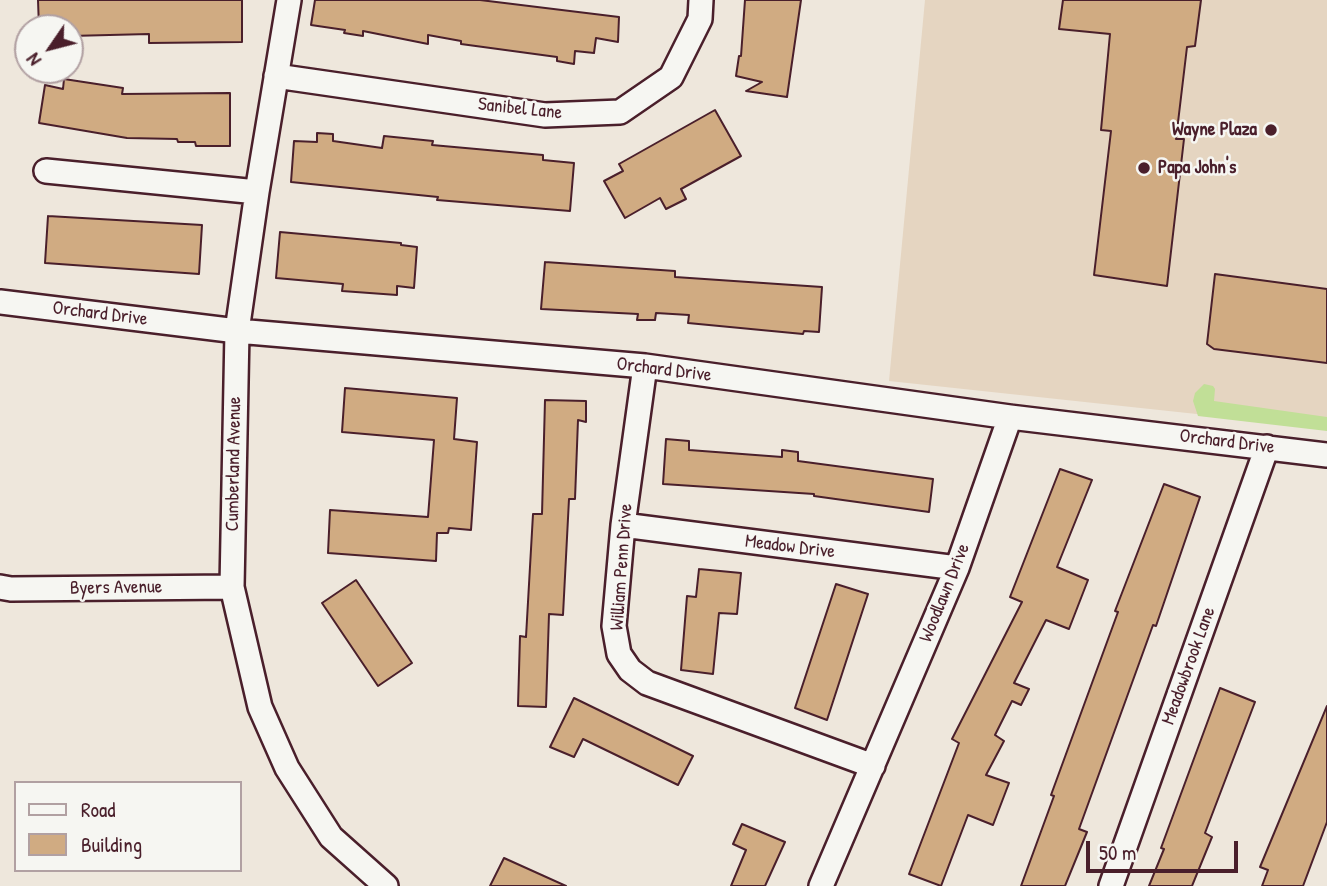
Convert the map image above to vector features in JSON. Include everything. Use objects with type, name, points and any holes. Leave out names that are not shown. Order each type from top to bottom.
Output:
[{"type":"street","name":"Cumberland Avenue","points":[[289,0],[237,331],[232,587],[260,707],[287,768],[331,837],[386,886]]},
{"type":"street","name":"Sanibel Lane","points":[[276,76],[544,115],[620,112],[671,77],[700,19],[701,0]]},
{"type":"street","points":[[46,171],[257,192]]},
{"type":"street","name":"Orchard Drive","points":[[0,302],[237,331],[645,366],[1010,417],[1327,455]]},
{"type":"street","name":"William Penn Drive","points":[[645,366],[623,525],[614,626],[619,654],[630,670],[647,683],[873,766]]},
{"type":"street","name":"Woodlawn Drive","points":[[821,886],[957,568],[1010,417]]},
{"type":"street","name":"Meadowbrook Lane","points":[[1111,886],[1267,447]]},
{"type":"street","name":"Meadow Drive","points":[[623,525],[957,568]]},
{"type":"street","name":"Byers Avenue","points":[[0,587],[232,587]]},
{"type":"shaded area","points":[[925,0],[1327,0],[1327,428],[889,381]]},
{"type":"green space","points":[[1204,384],[1215,389],[1214,401],[1327,417],[1327,431],[1198,416],[1193,401],[1195,393]]},
{"type":"building","points":[[38,0],[242,0],[242,42],[149,43],[149,34],[84,36],[84,14],[38,14]]},
{"type":"building","points":[[315,0],[480,0],[619,17],[618,42],[596,38],[594,53],[575,51],[574,64],[557,61],[557,57],[461,44],[461,41],[428,35],[428,44],[363,31],[363,36],[344,33],[345,30],[311,25]]},
{"type":"building","points":[[745,0],[801,0],[787,97],[746,91],[762,82],[736,76],[741,56]]},
{"type":"building","points":[[1063,0],[1201,0],[1195,46],[1187,47],[1176,139],[1184,139],[1167,286],[1094,275],[1111,131],[1101,130],[1110,34],[1059,29]]},
{"type":"building","points":[[84,82],[123,88],[122,94],[230,93],[230,146],[196,146],[195,142],[178,142],[177,139],[127,138],[39,123],[45,85],[63,89],[64,84]]},
{"type":"building","points":[[715,110],[741,156],[681,189],[686,199],[666,209],[660,198],[625,218],[604,181],[623,171],[619,164]]},
{"type":"building","points":[[317,133],[333,134],[333,141],[382,148],[384,136],[433,141],[432,145],[543,155],[543,160],[574,163],[570,211],[437,200],[438,197],[291,182],[294,141],[317,142]]},
{"type":"building","points":[[48,216],[202,225],[199,274],[45,263]]},
{"type":"building","points":[[280,232],[401,243],[417,247],[414,288],[397,286],[397,295],[342,291],[343,284],[276,278]]},
{"type":"building","points":[[545,262],[675,271],[675,277],[822,287],[819,332],[804,331],[803,334],[688,323],[689,315],[656,313],[655,320],[637,320],[638,314],[541,309]]},
{"type":"building","points":[[1215,274],[1327,289],[1327,363],[1214,349],[1207,344]]},
{"type":"building","points":[[345,388],[457,398],[454,439],[477,442],[471,530],[449,528],[448,533],[437,533],[436,561],[328,553],[330,510],[428,517],[434,440],[342,432]]},
{"type":"building","points":[[545,400],[586,401],[586,422],[578,420],[575,499],[569,499],[563,615],[549,614],[546,707],[518,706],[520,636],[526,637],[533,514],[542,514]]},
{"type":"building","points":[[666,439],[689,441],[689,450],[782,457],[782,450],[798,452],[798,461],[933,479],[929,512],[814,494],[663,484]]},
{"type":"building","points":[[1060,469],[1092,480],[1057,567],[1088,580],[1069,629],[1046,620],[1014,683],[1029,689],[1021,705],[1012,701],[995,735],[1004,741],[986,775],[1009,783],[993,825],[968,815],[941,886],[909,874],[959,743],[952,739],[1022,602],[1010,597]]},
{"type":"building","points":[[1164,484],[1200,497],[1156,626],[1153,625],[1079,829],[1087,832],[1065,886],[1021,886],[1118,612],[1115,611]]},
{"type":"building","points":[[699,569],[741,573],[737,614],[719,613],[713,674],[681,670],[687,596],[696,597]]},
{"type":"building","points":[[356,580],[412,663],[378,686],[322,603]]},
{"type":"building","points":[[836,584],[868,594],[827,720],[795,708]]},
{"type":"building","points":[[1220,688],[1255,702],[1205,833],[1212,837],[1192,886],[1149,886],[1164,849],[1161,848]]},
{"type":"building","points":[[574,698],[693,756],[678,785],[583,739],[574,757],[550,747]]},
{"type":"building","points":[[1327,706],[1327,822],[1303,886],[1262,886],[1268,870],[1260,867]]},
{"type":"building","points":[[742,824],[785,842],[765,886],[731,886],[746,850],[733,844]]},
{"type":"building","points":[[504,858],[566,886],[490,886]]},
{"type":"place","name":"Wayne Plaza","points":[[1271,130]]},
{"type":"place","name":"Papa John's","points":[[1144,168]]}]
